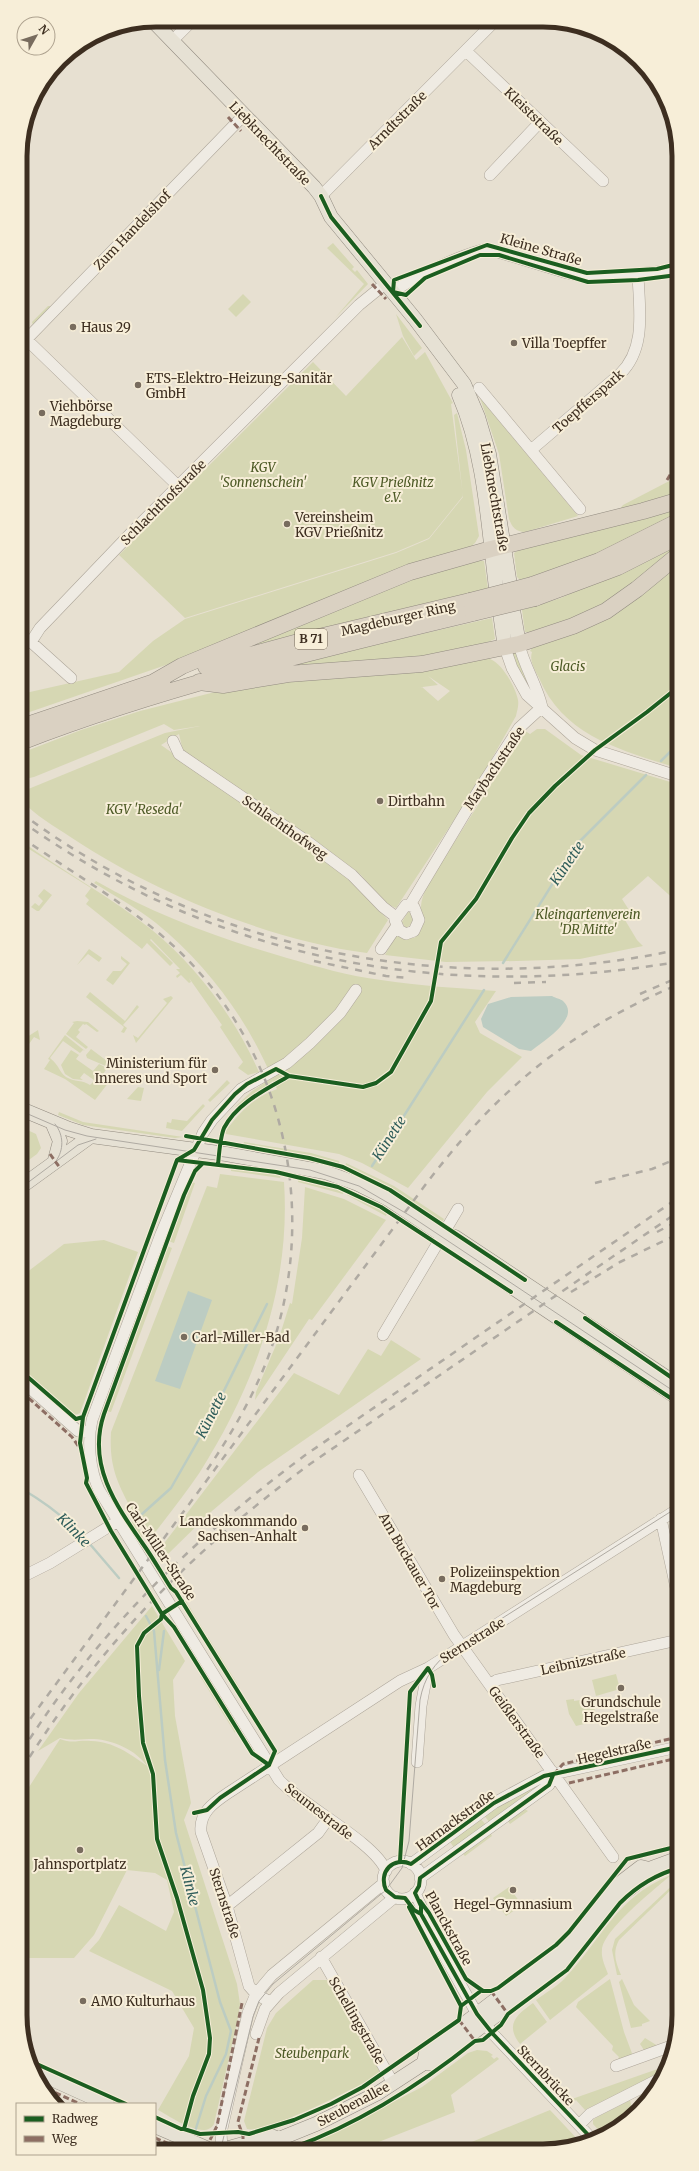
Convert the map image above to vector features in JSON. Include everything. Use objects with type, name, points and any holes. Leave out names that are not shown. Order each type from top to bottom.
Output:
[{"type":"highway","points":[[154,682],[182,666],[383,582],[498,547],[643,512],[672,503]]},
{"type":"highway","name":"Magdeburger Ring","points":[[533,591],[672,524]]},
{"type":"highway","name":"Magdeburger Ring","points":[[28,732],[94,715],[199,682],[618,567],[672,540]]},
{"type":"highway","points":[[199,682],[223,685],[288,674],[416,665],[512,646],[573,626],[606,611],[637,589],[672,560]]},
{"type":"highway","name":"Magdeburger Ring","points":[[28,732],[154,682],[302,641],[472,607]]},
{"type":"main road","name":"Liebknechtstraße","points":[[159,27],[321,196],[331,217],[389,287],[464,384],[487,444],[503,586]]},
{"type":"main road","points":[[506,611],[512,646]]},
{"type":"main road","points":[[27,1111],[91,1136],[194,1150],[310,1168],[330,1173],[377,1193],[455,1237],[672,1380]]},
{"type":"main road","points":[[52,1122],[60,1141],[54,1160]]},
{"type":"main road","points":[[27,1182],[54,1160],[91,1136]]},
{"type":"main road","points":[[444,1232],[449,1245],[672,1394]]},
{"type":"main road","name":"Steubenallee","points":[[243,2144],[271,2136],[276,2143],[344,2111],[393,2083],[424,2063],[433,2063],[481,2019],[561,1950],[608,1894],[628,1881],[641,1867],[649,1869],[672,1860]]},
{"type":"main road","points":[[47,2084],[104,2103]]},
{"type":"main road","points":[[156,2126],[195,2144]]},
{"type":"street","points":[[172,41],[186,27]]},
{"type":"street","name":"Arndtstraße","points":[[321,196],[489,27]]},
{"type":"street","name":"Kleiststraße","points":[[466,51],[603,181]]},
{"type":"street","name":"Zum Handelshof","points":[[27,338],[244,115]]},
{"type":"street","points":[[490,175],[540,122]]},
{"type":"street","name":"Kleine Straße","points":[[389,287],[488,249],[567,273],[590,278],[672,271]]},
{"type":"street","name":"Toepfferspark","points":[[531,450],[620,374],[633,358],[639,330],[638,274]]},
{"type":"street","name":"Schlachthofstraße","points":[[71,678],[31,642],[40,628],[367,297],[389,287]]},
{"type":"street","points":[[27,346],[179,487]]},
{"type":"street","points":[[479,388],[580,509]]},
{"type":"street","points":[[512,646],[512,668],[522,687],[532,701],[542,707],[566,731],[591,747],[672,774]]},
{"type":"street","name":"Maybachstraße","points":[[381,949],[402,908],[410,905],[476,795],[514,736],[531,716],[542,707]]},
{"type":"street","name":"Schlachthofweg","points":[[173,741],[179,754],[308,842],[346,870],[396,922]]},
{"type":"street","points":[[396,922],[406,934],[417,928],[419,920],[417,910],[410,905]]},
{"type":"street","name":"Carl-Miller-Straße","points":[[270,1765],[99,1490],[94,1477],[90,1434],[92,1420],[194,1150],[212,1120],[229,1100],[247,1084],[287,1063],[340,1013],[356,990]]},
{"type":"street","points":[[383,1335],[458,1209]]},
{"type":"street","points":[[27,1385],[78,1431],[90,1434]]},
{"type":"street","name":"Am Buckauer Tor","points":[[359,1475],[462,1646]]},
{"type":"street","name":"Sternstraße","points":[[256,1994],[249,1986],[227,1906],[204,1840],[201,1822],[207,1810],[213,1803],[400,1681],[428,1668],[672,1513]]},
{"type":"street","points":[[661,1519],[672,1569]]},
{"type":"street","points":[[27,1574],[50,1563],[118,1521]]},
{"type":"street","name":"Leibnizstraße","points":[[490,1685],[497,1680],[672,1641]]},
{"type":"street","name":"Geißlerstraße","points":[[462,1646],[613,1857]]},
{"type":"street","points":[[417,1762],[421,1706],[428,1668]]},
{"type":"street","name":"Hegelstraße","points":[[553,1775],[672,1748]]},
{"type":"street","name":"Seumestraße","points":[[270,1765],[282,1783],[328,1820],[373,1852],[386,1871]]},
{"type":"street","name":"Harnackstraße","points":[[411,1864],[508,1794],[544,1776],[553,1775],[550,1785],[420,1878]]},
{"type":"street","points":[[227,1906],[318,1833],[328,1820]]},
{"type":"street","name":"Seumestraße","points":[[373,1852],[383,1854],[397,1862]]},
{"type":"street","points":[[256,2034],[262,2015],[270,2002],[321,1957],[419,1886],[420,1878],[418,1870],[411,1864],[397,1862],[386,1871],[384,1883],[387,1891],[405,1896]]},
{"type":"street","points":[[222,2144],[221,2133],[248,2013],[256,1994],[272,1975],[384,1883]]},
{"type":"street","name":"Planckstraße","points":[[405,1896],[421,1906],[421,1914],[481,2019]]},
{"type":"street","name":"Schellingstraße","points":[[321,1957],[393,2083]]},
{"type":"street","points":[[256,1994],[270,2002]]},
{"type":"street","name":"Sternbrücke","points":[[481,2019],[506,2048],[589,2135]]},
{"type":"street","points":[[616,2066],[668,2047]]},
{"type":"street","points":[[579,2125],[590,2114],[653,2083]]},
{"type":"green space","points":[[333,243],[354,267],[352,269],[355,272],[357,270],[368,284],[335,318],[364,284],[327,248]]},
{"type":"green space","points":[[243,294],[251,302],[236,317],[228,309]]},
{"type":"green space","points":[[48,306],[52,306],[33,325],[32,322]]},
{"type":"green space","points":[[396,314],[422,348],[414,356],[403,336]]},
{"type":"green space","points":[[402,337],[416,360],[425,352],[453,403],[451,404],[463,496],[429,538],[396,552],[185,618],[119,555],[313,362],[346,396]]},
{"type":"green space","points":[[480,398],[578,516],[525,532],[519,531],[513,527],[509,519],[499,454]]},
{"type":"green space","points":[[457,413],[466,450],[479,536],[475,543],[466,551],[221,646],[27,713],[27,693],[119,672],[153,641],[185,619],[396,553],[429,539],[463,497],[454,415]]},
{"type":"green space","points":[[672,480],[672,497],[616,514],[623,505]]},
{"type":"green space","points":[[672,508],[672,517],[596,555],[520,580],[517,577],[514,553],[519,550],[518,547]]},
{"type":"green space","points":[[672,545],[672,553],[604,606],[528,635],[527,632],[525,632],[522,610],[561,598]]},
{"type":"green space","points":[[480,557],[481,561],[484,561],[488,589],[241,649],[398,583]]},
{"type":"green space","name":"Glacis","points":[[672,569],[672,766],[616,747],[579,728],[563,714],[550,698],[534,669],[531,659],[532,652],[530,651],[532,648]]},
{"type":"green space","points":[[492,618],[495,639],[488,642],[489,645],[432,657],[272,668]]},
{"type":"green space","points":[[513,651],[516,652],[523,673],[535,697],[522,679],[512,654]]},
{"type":"green space","name":"KGV 'Reseda'","points":[[491,656],[490,659],[495,661],[504,671],[517,695],[518,700],[516,716],[474,790],[396,908],[385,903],[361,875],[306,834],[183,751],[179,734],[161,745],[328,862],[353,882],[388,920],[367,953],[330,947],[291,937],[252,925],[176,895],[104,858],[45,820],[27,806],[27,790],[165,733],[200,726],[174,730],[164,724],[27,779],[27,751],[81,730],[140,711],[215,692],[307,677],[384,675],[420,671]],"holes":[[[428,676],[450,691],[438,701],[422,687],[438,685]]]},
{"type":"green space","name":"Kleingartenverein 'DR Mitte'","points":[[537,729],[545,729],[581,755],[672,782],[672,898],[648,876],[622,899],[629,910],[622,915],[637,940],[643,946],[580,959],[446,962],[385,955],[396,936],[414,938],[420,931],[422,923],[422,899],[431,879],[525,731],[530,734]]},
{"type":"green space","points":[[27,845],[136,918],[169,945],[200,977],[227,1013],[239,1032],[259,1072],[248,1075],[238,1068],[243,1062],[220,1027],[222,1025],[189,978],[191,982],[189,983],[181,975],[177,978],[176,976],[180,973],[176,969],[180,969],[151,939],[150,940],[173,963],[170,966],[147,943],[142,949],[86,904],[89,900],[85,896],[91,888],[27,848]]},
{"type":"green space","points":[[96,881],[141,905],[189,925],[262,951],[310,965],[357,976],[395,982],[496,991],[475,1022],[480,1033],[522,1057],[487,1092],[408,1188],[362,1163],[339,1154],[226,1134],[225,1132],[248,1106],[254,1101],[277,1089],[273,1081],[235,1107],[252,1091],[272,1078],[262,1056],[237,1013],[223,993],[192,956],[156,923],[134,907],[94,883]]},
{"type":"green space","points":[[44,889],[52,895],[39,911],[37,911],[31,907],[35,903],[39,906],[43,901],[38,896]]},
{"type":"green space","points":[[408,912],[412,913],[413,922],[408,927],[405,927],[402,922]]},
{"type":"green space","points":[[89,949],[102,958],[99,962],[88,954],[77,965]]},
{"type":"green space","points":[[121,956],[130,963],[113,985],[106,980],[113,971],[121,971],[127,964],[121,959]]},
{"type":"green space","points":[[90,992],[125,1021],[137,1005],[139,1007],[123,1025],[127,1028],[124,1033],[121,1032],[124,1027],[86,997]]},
{"type":"green space","points":[[171,996],[173,998],[136,1043],[133,1035],[138,1038],[167,1003],[163,999]]},
{"type":"green space","points":[[72,1022],[88,1022],[99,1031],[97,1032],[86,1024],[83,1024],[78,1030],[80,1032],[76,1037],[88,1047],[86,1049],[66,1034],[74,1023]]},
{"type":"green space","points":[[38,1030],[40,1040],[34,1037],[27,1047],[27,1037]]},
{"type":"green space","points":[[65,1035],[85,1051],[83,1050],[80,1053],[63,1041],[50,1058],[69,1079],[84,1082],[90,1085],[93,1082],[105,1079],[109,1082],[95,1100],[65,1079],[44,1069],[50,1060],[48,1059]]},
{"type":"green space","points":[[91,1049],[111,1064],[108,1067],[87,1058],[86,1055]]},
{"type":"green space","points":[[71,1050],[79,1055],[76,1059],[93,1071],[99,1064],[107,1068],[102,1076],[104,1078],[94,1080],[84,1073],[80,1078],[83,1080],[73,1079],[65,1074],[61,1065]]},
{"type":"green space","points":[[227,1080],[230,1083],[210,1102],[208,1100]]},
{"type":"green space","points":[[138,1087],[144,1088],[141,1101],[127,1099]]},
{"type":"green space","points":[[203,1104],[205,1106],[182,1131],[166,1128],[167,1122],[171,1123],[172,1119],[187,1121]]},
{"type":"green space","points":[[59,1112],[83,1122],[183,1137],[175,1138],[83,1125],[58,1115]]},
{"type":"green space","points":[[27,1130],[36,1134],[41,1148],[37,1154],[27,1161]]},
{"type":"green space","points":[[244,1142],[311,1153],[339,1161],[340,1166],[309,1157],[243,1146]]},
{"type":"green space","points":[[346,1163],[394,1186],[444,1219],[442,1222],[391,1188],[345,1166]]},
{"type":"green space","points":[[231,1168],[281,1175],[280,1178],[231,1171]]},
{"type":"green space","name":"Carl-Miller-Bad","points":[[220,1174],[284,1182],[285,1221],[282,1259],[275,1297],[253,1369],[220,1439],[194,1481],[147,1543],[142,1526],[144,1524],[136,1510],[133,1512],[115,1474],[111,1455],[111,1432],[207,1186],[217,1188]]},
{"type":"green space","points":[[299,1178],[344,1191],[343,1194],[298,1182]]},
{"type":"green space","points":[[191,1182],[195,1183],[174,1243],[168,1241]]},
{"type":"green space","points":[[305,1187],[344,1199],[386,1220],[312,1320],[309,1319],[255,1400],[256,1392],[279,1338],[290,1303],[292,1304],[302,1238]]},
{"type":"green space","points":[[348,1193],[387,1213],[386,1216],[347,1195]]},
{"type":"green space","points":[[104,1240],[138,1252],[80,1413],[75,1415],[27,1373],[27,1272],[64,1244]]},
{"type":"green space","points":[[167,1246],[172,1248],[111,1412],[106,1411]]},
{"type":"green space","points":[[391,1340],[421,1359],[258,1472],[212,1511],[168,1554],[162,1546],[294,1373],[339,1395],[368,1349],[381,1356]]},
{"type":"green space","points":[[135,1520],[143,1537],[140,1538],[130,1523]]},
{"type":"green space","points":[[186,1601],[207,1636],[206,1637],[184,1602]]},
{"type":"green space","points":[[152,1606],[185,1661],[173,1680],[175,1716],[191,1803],[184,1820],[237,1984],[240,2004],[214,2124],[210,2129],[196,2129],[179,2122],[158,2110],[189,2056],[194,2028],[172,1991],[89,1951],[99,1940],[119,1905],[166,1931],[174,1912],[167,1880],[155,1873],[127,1870],[94,1935],[74,1958],[27,1958],[27,1790],[60,1739],[72,1742],[99,1742],[114,1746],[147,1766],[137,1755],[124,1747],[109,1741],[94,1739],[73,1740],[60,1738],[38,1751],[79,1693]]},
{"type":"green space","points":[[208,1637],[240,1688],[238,1689],[207,1638]]},
{"type":"green space","points":[[616,1674],[620,1689],[596,1696],[592,1680]]},
{"type":"green space","points":[[202,1675],[236,1730],[235,1733],[200,1676]]},
{"type":"green space","points":[[593,1698],[596,1718],[592,1722],[576,1726],[569,1714],[566,1700],[574,1699],[574,1701]]},
{"type":"green space","points":[[249,1703],[271,1739],[270,1740],[247,1704]]},
{"type":"green space","points":[[538,1783],[541,1787],[490,1823],[483,1814]]},
{"type":"green space","points":[[523,1808],[528,1811],[510,1824],[507,1820]]},
{"type":"green space","points":[[479,1817],[486,1825],[455,1849],[448,1839]]},
{"type":"green space","points":[[490,1832],[492,1836],[465,1856],[462,1853]]},
{"type":"green space","points":[[671,1875],[631,1910],[611,1932],[602,1950],[602,1956],[608,1974],[550,2020],[536,2000],[565,1978],[623,1907],[636,1895],[652,1884]]},
{"type":"green space","points":[[672,1886],[672,1889],[619,1940],[615,1954],[616,1962],[621,1975],[617,1975],[612,1950],[615,1939]]},
{"type":"green space","points":[[509,1887],[522,1905],[506,1916],[493,1898]]},
{"type":"green space","points":[[610,1979],[624,2032],[633,2056],[618,2059],[619,2057],[612,2050],[613,2046],[576,2007],[578,2002]]},
{"type":"green space","points":[[622,1979],[634,2005],[650,2021],[642,2024],[642,2026],[631,2028],[619,1982]]},
{"type":"green space","name":"Steubenpark","points":[[313,1980],[330,1980],[381,2074],[292,2117],[257,2129],[247,2129],[244,2121],[267,2028],[276,2013]]},
{"type":"green space","points":[[533,2003],[547,2022],[520,2044],[513,2031],[514,2021],[517,2016]]},
{"type":"green space","points":[[645,2038],[658,2046],[644,2050],[640,2044]]},
{"type":"green space","points":[[477,2050],[487,2051],[493,2055],[491,2056],[494,2059],[497,2057],[499,2059],[451,2095],[455,2112],[374,2144],[308,2144],[422,2087],[468,2053]]},
{"type":"green space","points":[[661,2068],[658,2074],[585,2110],[576,2100],[575,2101],[572,2099]]},
{"type":"green space","points":[[630,2100],[632,2108],[622,2117],[600,2131],[593,2124],[593,2120]]},
{"type":"green space","points":[[550,2110],[577,2139],[551,2144],[467,2144]]},
{"type":"shaded area","points":[[552,996],[563,1001],[568,1008],[568,1015],[564,1022],[551,1036],[531,1051],[519,1049],[483,1027],[481,1019],[488,1004],[511,997]]},
{"type":"shaded area","points":[[188,1291],[212,1300],[180,1389],[155,1381]]},
{"type":"waterway","name":"Künette","points":[[661,761],[672,750]]},
{"type":"waterway","name":"Künette","points":[[503,963],[578,843],[646,775]]},
{"type":"waterway","name":"Künette","points":[[372,1166],[484,990]]},
{"type":"waterway","name":"Künette","points":[[141,1515],[171,1488],[207,1425],[267,1304]]},
{"type":"waterway","name":"Klinke","points":[[27,1492],[55,1511],[84,1538]]},
{"type":"waterway","name":"Klinke","points":[[89,1543],[119,1578]]},
{"type":"waterway","name":"Klinke","points":[[146,1616],[154,1631],[165,1760],[176,1833],[220,2002],[231,2031],[226,2054],[206,2096],[193,2138]]},
{"type":"waterway","name":"Künette","points":[[159,1670],[164,1631]]},
{"type":"tram line","points":[[27,1114],[65,1130],[87,1136],[310,1170],[359,1186],[409,1215],[672,1390]]},
{"type":"tram line","points":[[55,1124],[60,1133],[62,1142],[59,1157],[56,1161]]},
{"type":"tram line","points":[[27,1183],[78,1145],[96,1139]]},
{"type":"tram line","points":[[222,2144],[253,2017],[259,2001],[273,1984],[386,1890],[402,1868],[409,1841],[420,1700],[427,1678],[435,1666],[452,1650],[672,1511]]},
{"type":"railway","points":[[27,817],[94,861],[171,901],[252,931],[334,952],[419,965],[505,969],[591,964],[672,951]]},
{"type":"railway","points":[[27,825],[96,869],[173,908],[253,938],[334,959],[418,972],[503,977],[589,973],[672,963]]},
{"type":"railway","points":[[27,841],[104,892],[164,937],[182,954],[218,995],[247,1040],[268,1089],[283,1140],[291,1193],[292,1246],[285,1300],[264,1368],[234,1427],[207,1470]]},
{"type":"railway","points":[[314,961],[386,976],[408,978]]},
{"type":"railway","points":[[640,994],[672,980]]},
{"type":"railway","points":[[514,983],[546,982]]},
{"type":"railway","points":[[27,1723],[420,1192],[475,1125],[534,1069],[566,1045],[600,1024],[672,987]]},
{"type":"railway","points":[[595,1183],[652,1169],[672,1161]]},
{"type":"railway","points":[[27,1744],[51,1708],[115,1627],[186,1554],[263,1487],[304,1456],[672,1202]]},
{"type":"railway","points":[[27,1762],[83,1681],[116,1641],[151,1602],[226,1531],[310,1464],[672,1216]]},
{"type":"railway","points":[[657,1232],[672,1224]]},
{"type":"railway","points":[[571,1292],[620,1262],[672,1237]]},
{"type":"marked path","points":[[228,117],[241,131]]},
{"type":"marked path","points":[[372,284],[386,299]]},
{"type":"marked path","points":[[667,480],[672,472]]},
{"type":"marked path","points":[[50,1154],[60,1168]]},
{"type":"marked path","points":[[27,1396],[72,1437],[79,1447]]},
{"type":"marked path","points":[[554,1774],[563,1764],[672,1738]]},
{"type":"marked path","points":[[569,1783],[672,1759]]},
{"type":"marked path","points":[[491,1991],[508,2014],[505,2016]]},
{"type":"marked path","points":[[208,2144],[217,2126],[242,2003]]},
{"type":"marked path","points":[[459,2020],[475,2041]]},
{"type":"marked path","points":[[243,2144],[243,2136],[238,2122],[259,2038]]},
{"type":"marked path","points":[[52,2091],[78,2103]]},
{"type":"marked path","points":[[156,2138],[169,2144]]},
{"type":"cycle path","points":[[321,196],[331,217],[420,326]]},
{"type":"cycle path","points":[[393,292],[394,280],[487,245],[587,273],[657,269],[672,265]]},
{"type":"cycle path","points":[[393,292],[406,295],[425,278],[480,255],[499,255],[588,282],[638,280],[672,276]]},
{"type":"cycle path","points":[[269,1765],[252,1753],[174,1627],[162,1614],[111,1531],[86,1483],[87,1478],[80,1443],[83,1417],[177,1160],[194,1150],[212,1120],[235,1094],[247,1084],[276,1069],[289,1076],[363,1087],[376,1083],[391,1072],[431,1001],[441,942],[476,899],[512,838],[529,813],[555,786],[595,750],[672,692]]},
{"type":"cycle path","points":[[218,1165],[224,1128],[236,1111],[261,1092],[289,1076]]},
{"type":"cycle path","points":[[186,1136],[309,1158],[343,1167],[390,1190],[525,1280]]},
{"type":"cycle path","points":[[177,1160],[276,1172],[338,1187],[381,1207],[511,1292]]},
{"type":"cycle path","points":[[202,1164],[195,1171],[184,1195],[104,1414],[100,1432],[99,1450],[101,1467],[114,1498],[123,1514],[171,1588],[176,1592],[275,1751],[269,1765]]},
{"type":"cycle path","points":[[585,1318],[672,1378]]},
{"type":"cycle path","points":[[556,1322],[672,1399]]},
{"type":"cycle path","points":[[27,1376],[76,1419],[83,1417]]},
{"type":"cycle path","points":[[182,1601],[162,1614],[161,1619],[144,1633],[137,1646],[143,1743],[153,1774],[157,1839],[177,1898],[203,1990],[210,2038],[209,2054],[193,2096],[184,2129]]},
{"type":"cycle path","points":[[400,1861],[410,1692],[428,1668],[432,1675],[434,1686]]},
{"type":"cycle path","points":[[421,1914],[414,1910],[405,1898],[395,1897],[386,1890],[384,1877],[389,1867],[393,1864],[398,1862],[411,1864],[494,1803],[544,1776],[672,1748]]},
{"type":"cycle path","points":[[194,1813],[207,1810],[220,1798],[269,1765]]},
{"type":"cycle path","points":[[553,1775],[549,1785],[420,1878],[419,1886],[415,1893],[421,1906],[421,1914],[477,2014],[493,2034],[589,2135]]},
{"type":"cycle path","points":[[420,1901],[429,1913],[466,1979],[483,1991],[491,1991],[498,1988],[556,1945],[569,1932],[627,1859],[672,1848]]},
{"type":"cycle path","points":[[302,2144],[341,2127],[388,2102],[432,2073],[475,2041],[483,2040],[501,2025],[508,2014],[567,1970],[626,1897],[655,1877],[672,1871]]},
{"type":"cycle path","points":[[409,1907],[461,2006]]},
{"type":"cycle path","points":[[156,2117],[181,2129],[200,2134],[238,2132],[249,2134],[294,2120],[331,2104],[363,2087],[459,2020],[461,2006],[482,1990]]},
{"type":"cycle path","points":[[37,2064],[124,2103]]},
{"type":"place","name":"Haus 29","points":[[73,327]]},
{"type":"place","name":"Villa Toepffer","points":[[514,343]]},
{"type":"place","name":"ETS-Elektro-Heizung-Sanitär GmbH","points":[[138,385]]},
{"type":"place","name":"Viehbörse Magdeburg","points":[[42,413]]},
{"type":"place","name":"Vereinsheim KGV Prießnitz","points":[[287,524]]},
{"type":"place","name":"Dirtbahn","points":[[380,801]]},
{"type":"place","name":"Ministerium für Inneres und Sport","points":[[215,1070]]},
{"type":"place","name":"Carl-Miller-Bad","points":[[184,1337]]},
{"type":"place","name":"Landeskommando Sachsen-Anhalt","points":[[305,1528]]},
{"type":"place","name":"Polizeiinspektion Magdeburg","points":[[442,1579]]},
{"type":"place","name":"Grundschule Hegelstraße","points":[[621,1688]]},
{"type":"place","name":"Jahnsportplatz","points":[[80,1850]]},
{"type":"place","name":"Hegel-Gymnasium","points":[[513,1890]]},
{"type":"place","name":"AMO Kulturhaus","points":[[83,2001]]},
{"type":"park label","name":"KGV 'Sonnenschein'","points":[[263,474]]},
{"type":"park label","name":"KGV Prießnitz e.V.","points":[[393,490]]}]
